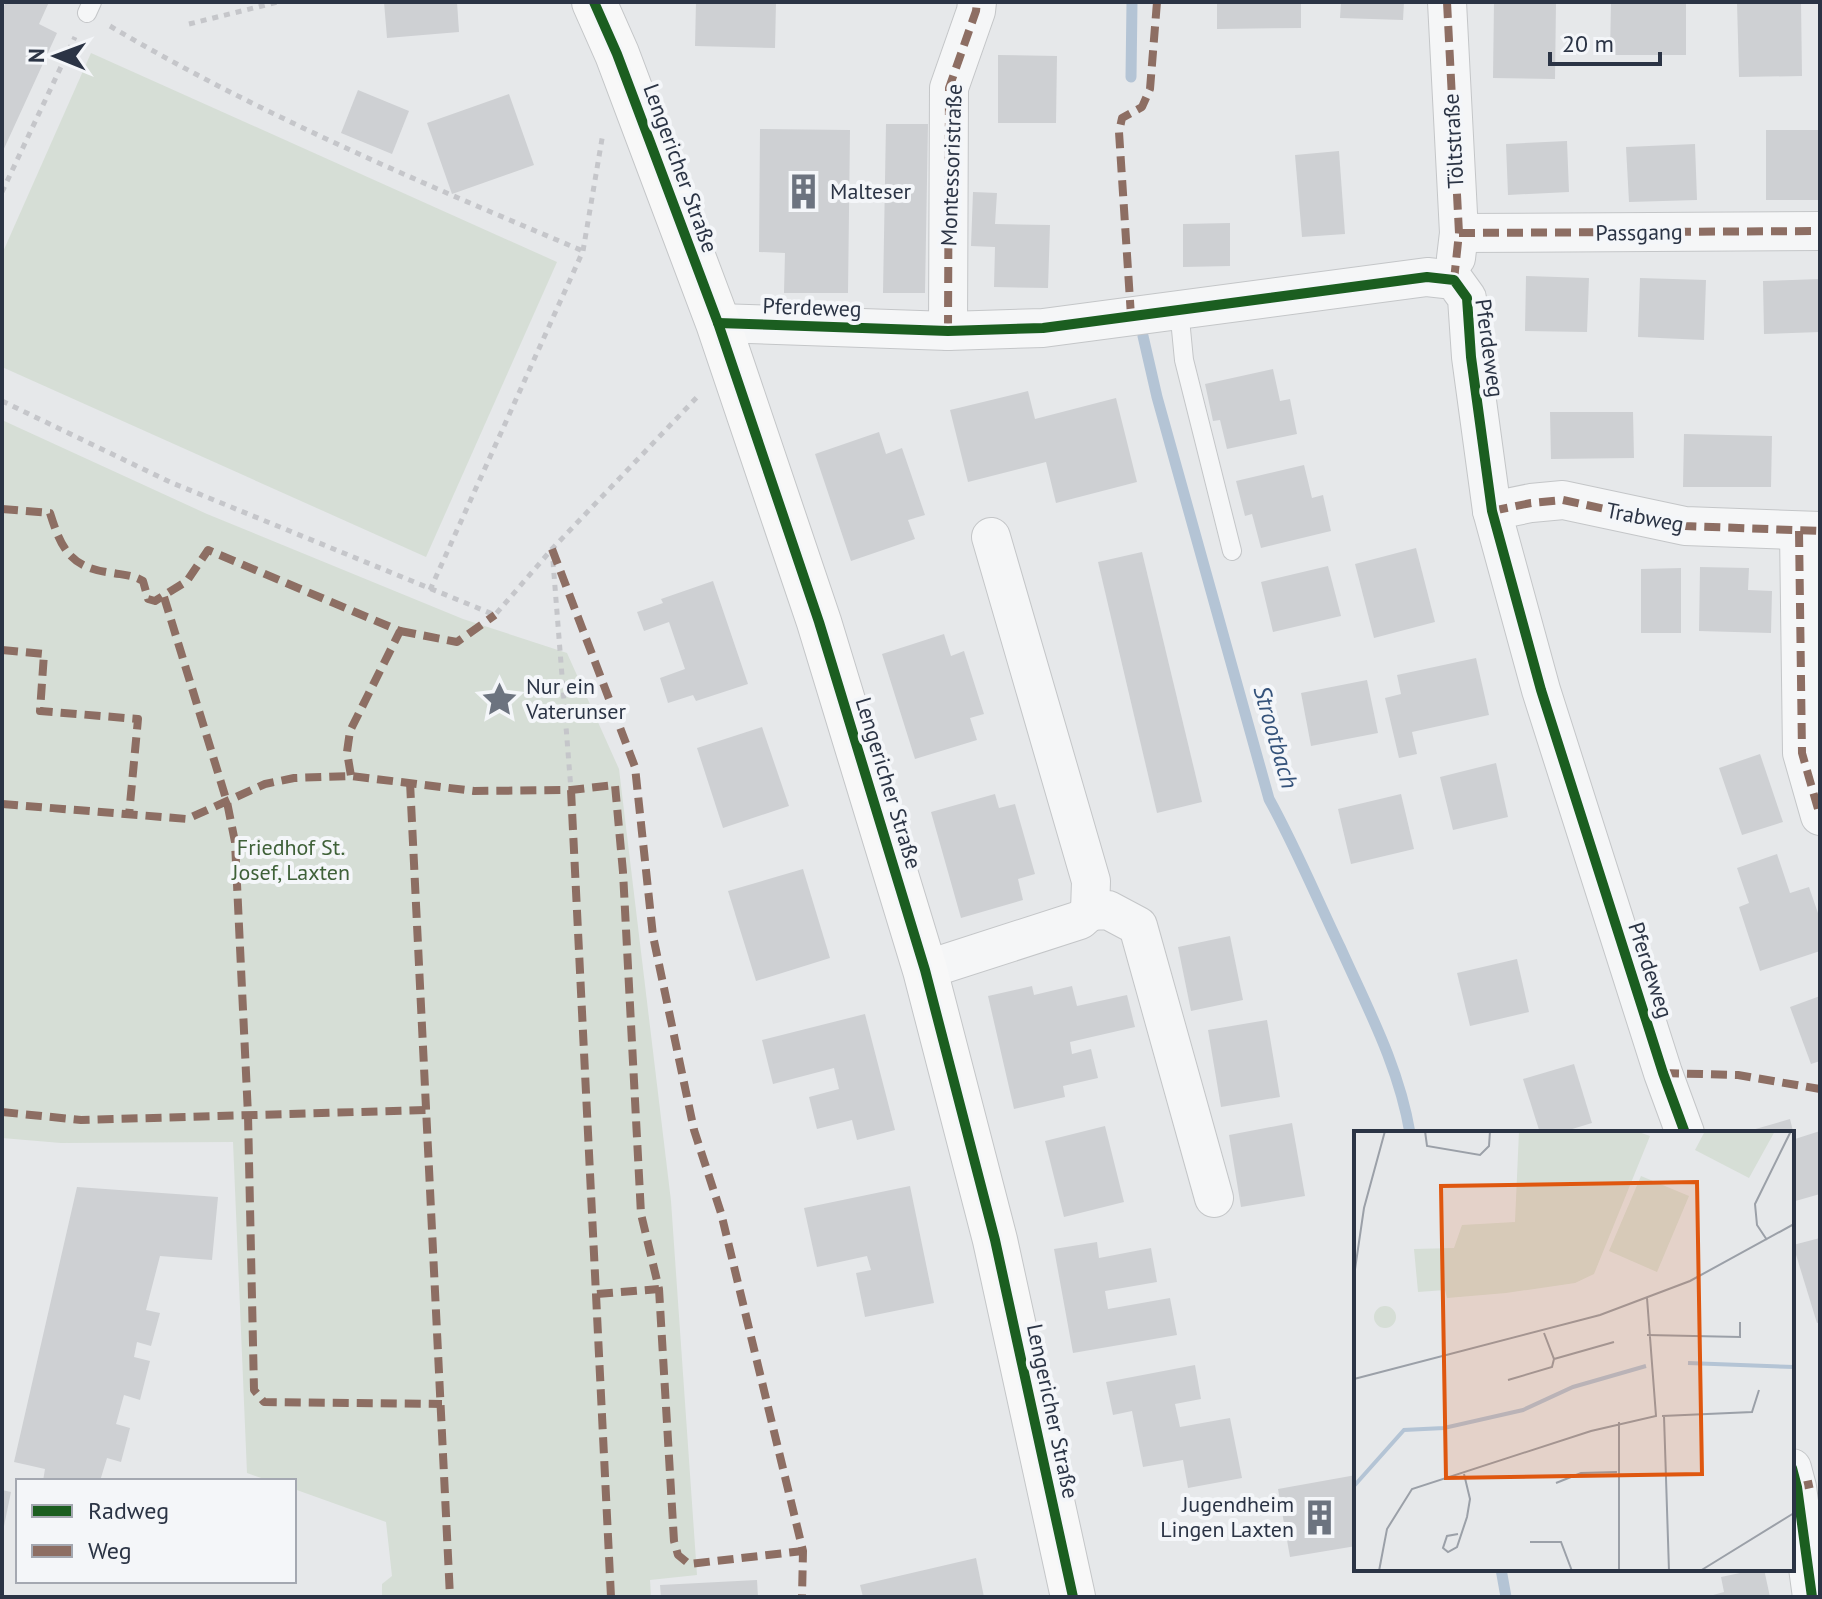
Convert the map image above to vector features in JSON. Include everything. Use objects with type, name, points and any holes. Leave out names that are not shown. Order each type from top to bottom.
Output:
[{"type":"main road","name":"Lengericher Straße","points":[[594,2],[617,54],[718,323],[719,387],[819,622],[925,970],[995,1240],[1073,1597]]},
{"type":"street","name":"Montessoristraße","points":[[948,331],[949,88],[977,2]]},
{"type":"street","name":"Töltstraße","points":[[1447,2],[1459,233],[1454,280]]},
{"type":"street","name":"Passgang","points":[[1459,233],[1820,231]]},
{"type":"street","name":"Pferdeweg","points":[[718,323],[948,331],[1076,325],[1427,277],[1454,280],[1467,298],[1471,357],[1492,511],[1541,690],[1658,1059],[1684,1131]]},
{"type":"street","name":"Trabweg","points":[[1492,511],[1563,500],[1685,526],[1810,531],[1802,753],[1820,816]]},
{"type":"street","points":[[991,537],[1091,881],[1090,911]]},
{"type":"street","points":[[925,970],[1080,920],[1090,911],[1108,910],[1138,926],[1214,1198]]},
{"type":"street","points":[[1803,1479],[1812,1597]]},
{"type":"lane","points":[[1179,309],[1184,360],[1232,551]]},
{"type":"path","points":[[189,24],[278,2]]},
{"type":"path","points":[[2,192],[89,7],[187,72],[446,193],[583,251]]},
{"type":"path","points":[[430,590],[583,251],[604,130]]},
{"type":"path","points":[[2,401],[170,482],[495,615],[552,549],[719,387]]},
{"type":"path","points":[[552,549],[571,790]]},
{"type":"green space","points":[[91,53],[557,262],[426,557],[2,367],[2,254]]},
{"type":"green space","name":"Friedhof St. Josef, Laxten","points":[[2,420],[207,514],[463,619],[567,653],[619,769],[671,1201],[697,1575],[650,1580],[651,1597],[382,1597],[382,1584],[392,1576],[386,1522],[296,1490],[296,1479],[264,1479],[247,1473],[233,1142],[61,1143],[2,1138]]},
{"type":"building","points":[[6,2],[49,2],[39,24],[57,33],[2,153],[2,10]]},
{"type":"building","points":[[384,2],[457,2],[459,32],[387,38]]},
{"type":"building","points":[[696,2],[776,2],[775,48],[695,46]]},
{"type":"building","points":[[1217,2],[1301,2],[1301,28],[1217,29]]},
{"type":"building","points":[[1341,2],[1404,2],[1403,20],[1340,18]]},
{"type":"building","points":[[1494,2],[1556,2],[1555,79],[1493,78]]},
{"type":"building","points":[[1611,2],[1686,2],[1686,55],[1610,55]]},
{"type":"building","points":[[1737,2],[1801,2],[1802,76],[1739,77]]},
{"type":"building","points":[[998,55],[1057,56],[1056,123],[998,123]]},
{"type":"building","points":[[358,90],[409,111],[392,154],[341,133]]},
{"type":"building","points":[[509,94],[534,165],[452,194],[427,123]]},
{"type":"building","points":[[886,124],[928,124],[925,293],[883,293]]},
{"type":"building","name":"Malteser","points":[[760,129],[850,130],[848,293],[784,293],[785,253],[759,252]]},
{"type":"building","points":[[1766,130],[1820,130],[1820,200],[1766,200]]},
{"type":"building","points":[[1567,141],[1569,192],[1508,195],[1506,144]]},
{"type":"building","points":[[1695,144],[1697,200],[1629,202],[1626,147]]},
{"type":"building","points":[[1339,151],[1345,234],[1302,237],[1295,155]]},
{"type":"building","points":[[973,192],[997,193],[995,224],[1050,225],[1048,288],[994,287],[995,247],[971,246]]},
{"type":"building","points":[[1230,223],[1230,266],[1183,267],[1183,224]]},
{"type":"building","points":[[1526,276],[1589,278],[1587,332],[1525,331]]},
{"type":"building","points":[[1640,278],[1706,280],[1704,340],[1638,337]]},
{"type":"building","points":[[1820,279],[1820,332],[1764,334],[1763,281]]},
{"type":"building","points":[[1273,369],[1280,401],[1290,399],[1297,434],[1227,449],[1220,420],[1213,421],[1205,384]]},
{"type":"building","points":[[1028,391],[1035,419],[1116,398],[1137,482],[1056,503],[1046,462],[968,482],[950,410]]},
{"type":"building","points":[[1550,412],[1633,412],[1634,458],[1551,459]]},
{"type":"building","points":[[879,432],[886,454],[902,448],[925,515],[908,520],[915,539],[851,561],[815,454]]},
{"type":"building","points":[[1684,434],[1772,436],[1771,487],[1683,487]]},
{"type":"building","points":[[1304,465],[1312,498],[1323,495],[1331,531],[1261,548],[1252,514],[1245,516],[1236,481]]},
{"type":"building","points":[[1416,548],[1435,622],[1374,638],[1355,564]]},
{"type":"building","points":[[1142,552],[1202,802],[1157,813],[1098,562]]},
{"type":"building","points":[[1328,566],[1341,616],[1273,632],[1261,582]]},
{"type":"building","points":[[1700,567],[1749,568],[1748,590],[1772,591],[1771,633],[1699,631]]},
{"type":"building","points":[[1681,568],[1681,633],[1641,633],[1641,569]]},
{"type":"building","points":[[713,581],[748,684],[696,701],[693,695],[668,703],[660,678],[685,669],[669,622],[644,631],[637,612],[663,603],[661,599]]},
{"type":"building","points":[[944,634],[951,656],[964,651],[984,714],[970,718],[977,740],[915,759],[882,654]]},
{"type":"building","points":[[1476,658],[1489,715],[1412,732],[1417,754],[1399,758],[1385,698],[1401,694],[1397,675]]},
{"type":"building","points":[[1367,680],[1378,733],[1311,746],[1301,693]]},
{"type":"building","points":[[762,727],[789,806],[723,828],[697,748]]},
{"type":"building","points":[[1760,754],[1783,822],[1742,835],[1719,768]]},
{"type":"building","points":[[1496,763],[1508,817],[1453,830],[1440,777]]},
{"type":"building","points":[[995,794],[999,808],[1015,804],[1035,874],[1018,879],[1023,900],[961,918],[931,812]]},
{"type":"building","points":[[1401,794],[1414,849],[1351,864],[1338,809]]},
{"type":"building","points":[[1777,854],[1790,893],[1809,887],[1820,919],[1820,951],[1760,971],[1739,907],[1749,903],[1737,868]]},
{"type":"building","points":[[803,869],[830,958],[756,981],[728,891]]},
{"type":"building","points":[[1230,936],[1243,1000],[1191,1011],[1178,947]]},
{"type":"building","points":[[1517,959],[1529,1012],[1470,1026],[1457,973]]},
{"type":"building","points":[[1032,986],[1034,995],[1072,986],[1077,1006],[1127,995],[1135,1027],[1070,1042],[1072,1054],[1091,1049],[1098,1078],[1063,1086],[1065,1097],[1014,1109],[988,996]]},
{"type":"building","points":[[1820,996],[1820,1061],[1811,1064],[1790,1007]]},
{"type":"building","points":[[865,1014],[895,1130],[857,1140],[852,1120],[817,1129],[809,1097],[839,1089],[834,1068],[773,1084],[762,1040]]},
{"type":"building","points":[[1267,1020],[1280,1097],[1221,1107],[1208,1030]]},
{"type":"building","points":[[1574,1064],[1592,1123],[1566,1131],[1539,1131],[1523,1079]]},
{"type":"building","points":[[1790,1119],[1793,1131],[1748,1131]]},
{"type":"building","points":[[1292,1123],[1305,1196],[1241,1207],[1229,1135]]},
{"type":"building","points":[[1105,1126],[1124,1202],[1064,1217],[1045,1141]]},
{"type":"building","points":[[1820,1131],[1820,1194],[1794,1201],[1794,1135],[1795,1139]]},
{"type":"building","points":[[910,1186],[934,1303],[865,1317],[856,1273],[871,1270],[867,1256],[817,1267],[804,1208]]},
{"type":"building","points":[[77,1187],[218,1197],[212,1260],[160,1256],[146,1310],[160,1313],[151,1346],[137,1342],[134,1357],[150,1361],[140,1400],[124,1395],[116,1424],[130,1428],[121,1462],[107,1458],[101,1479],[43,1479],[45,1469],[14,1462]]},
{"type":"building","points":[[1820,1238],[1820,1322],[1817,1323],[1794,1248],[1794,1245]]},
{"type":"building","points":[[1097,1242],[1099,1258],[1151,1248],[1157,1282],[1105,1291],[1108,1309],[1170,1298],[1177,1335],[1073,1353],[1054,1249]]},
{"type":"building","points":[[1195,1365],[1201,1399],[1175,1404],[1180,1427],[1230,1418],[1242,1478],[1188,1488],[1183,1460],[1143,1467],[1132,1411],[1113,1415],[1106,1382]]},
{"type":"building","name":"Jugendheim Lingen Laxten","points":[[1354,1475],[1354,1546],[1290,1557],[1278,1489]]},
{"type":"building","points":[[2,1490],[11,1492],[3,1531],[2,1531]]},
{"type":"building","points":[[976,1558],[984,1597],[863,1597],[860,1585]]},
{"type":"building","points":[[1764,1571],[1770,1597],[1706,1597],[1724,1592],[1721,1577]]},
{"type":"building","points":[[757,1580],[758,1597],[661,1597],[660,1585]]},
{"type":"waterway","name":"Strootbach","points":[[1131,77],[1132,2]]},
{"type":"waterway","name":"Strootbach","points":[[1143,336],[1157,397],[1269,799],[1382,1039],[1410,1131]]},
{"type":"waterway","name":"Strootbach","points":[[1501,1571],[1506,1597]]},
{"type":"marked path","points":[[948,331],[949,88],[977,2]]},
{"type":"marked path","points":[[1131,316],[1119,132],[1122,118],[1142,107],[1150,89],[1157,2]]},
{"type":"marked path","points":[[1447,2],[1459,233],[1454,280]]},
{"type":"marked path","points":[[1459,233],[1820,231]]},
{"type":"marked path","points":[[1492,511],[1563,500],[1685,526],[1820,531]]},
{"type":"marked path","points":[[2,509],[50,513],[59,538],[70,555],[87,567],[143,581],[148,599],[155,601],[187,581],[208,550],[400,631],[350,731],[347,752],[351,776]]},
{"type":"marked path","points":[[1799,531],[1802,753],[1820,816]]},
{"type":"marked path","points":[[552,549],[635,767],[653,936],[694,1130],[721,1213],[803,1551],[802,1597]]},
{"type":"marked path","points":[[164,597],[227,802],[235,842],[248,1115],[254,1390],[264,1402],[442,1404]]},
{"type":"marked path","points":[[400,631],[457,642],[495,615]]},
{"type":"marked path","points":[[2,650],[44,654],[40,711],[138,719],[129,815]]},
{"type":"marked path","points":[[2,804],[187,819],[265,784],[294,778],[351,776],[474,791],[571,790],[615,785],[623,872],[641,1214],[659,1289],[674,1541],[678,1555],[689,1564],[803,1551]]},
{"type":"marked path","points":[[410,782],[450,1597]]},
{"type":"marked path","points":[[571,790],[611,1597]]},
{"type":"marked path","points":[[1663,1073],[1738,1075],[1820,1089]]},
{"type":"marked path","points":[[2,1112],[81,1120],[427,1110]]},
{"type":"marked path","points":[[597,1294],[659,1289]]},
{"type":"marked path","points":[[1797,1487],[1820,1482]]},
{"type":"cycle path","points":[[594,2],[617,54],[718,323],[819,622],[925,970],[995,1240],[1073,1597]]},
{"type":"cycle path","points":[[718,323],[948,331],[1043,328],[1427,277],[1454,280],[1467,298],[1471,357],[1492,511],[1541,690],[1684,1131]]},
{"type":"cycle path","points":[[1794,1476],[1812,1597]]},
{"type":"place","name":"Malteser","points":[[804,191]]},
{"type":"place","name":"Nur ein Vaterunser","points":[[500,699]]},
{"type":"place","name":"Jugendheim Lingen Laxten","points":[[1320,1517]]}]
